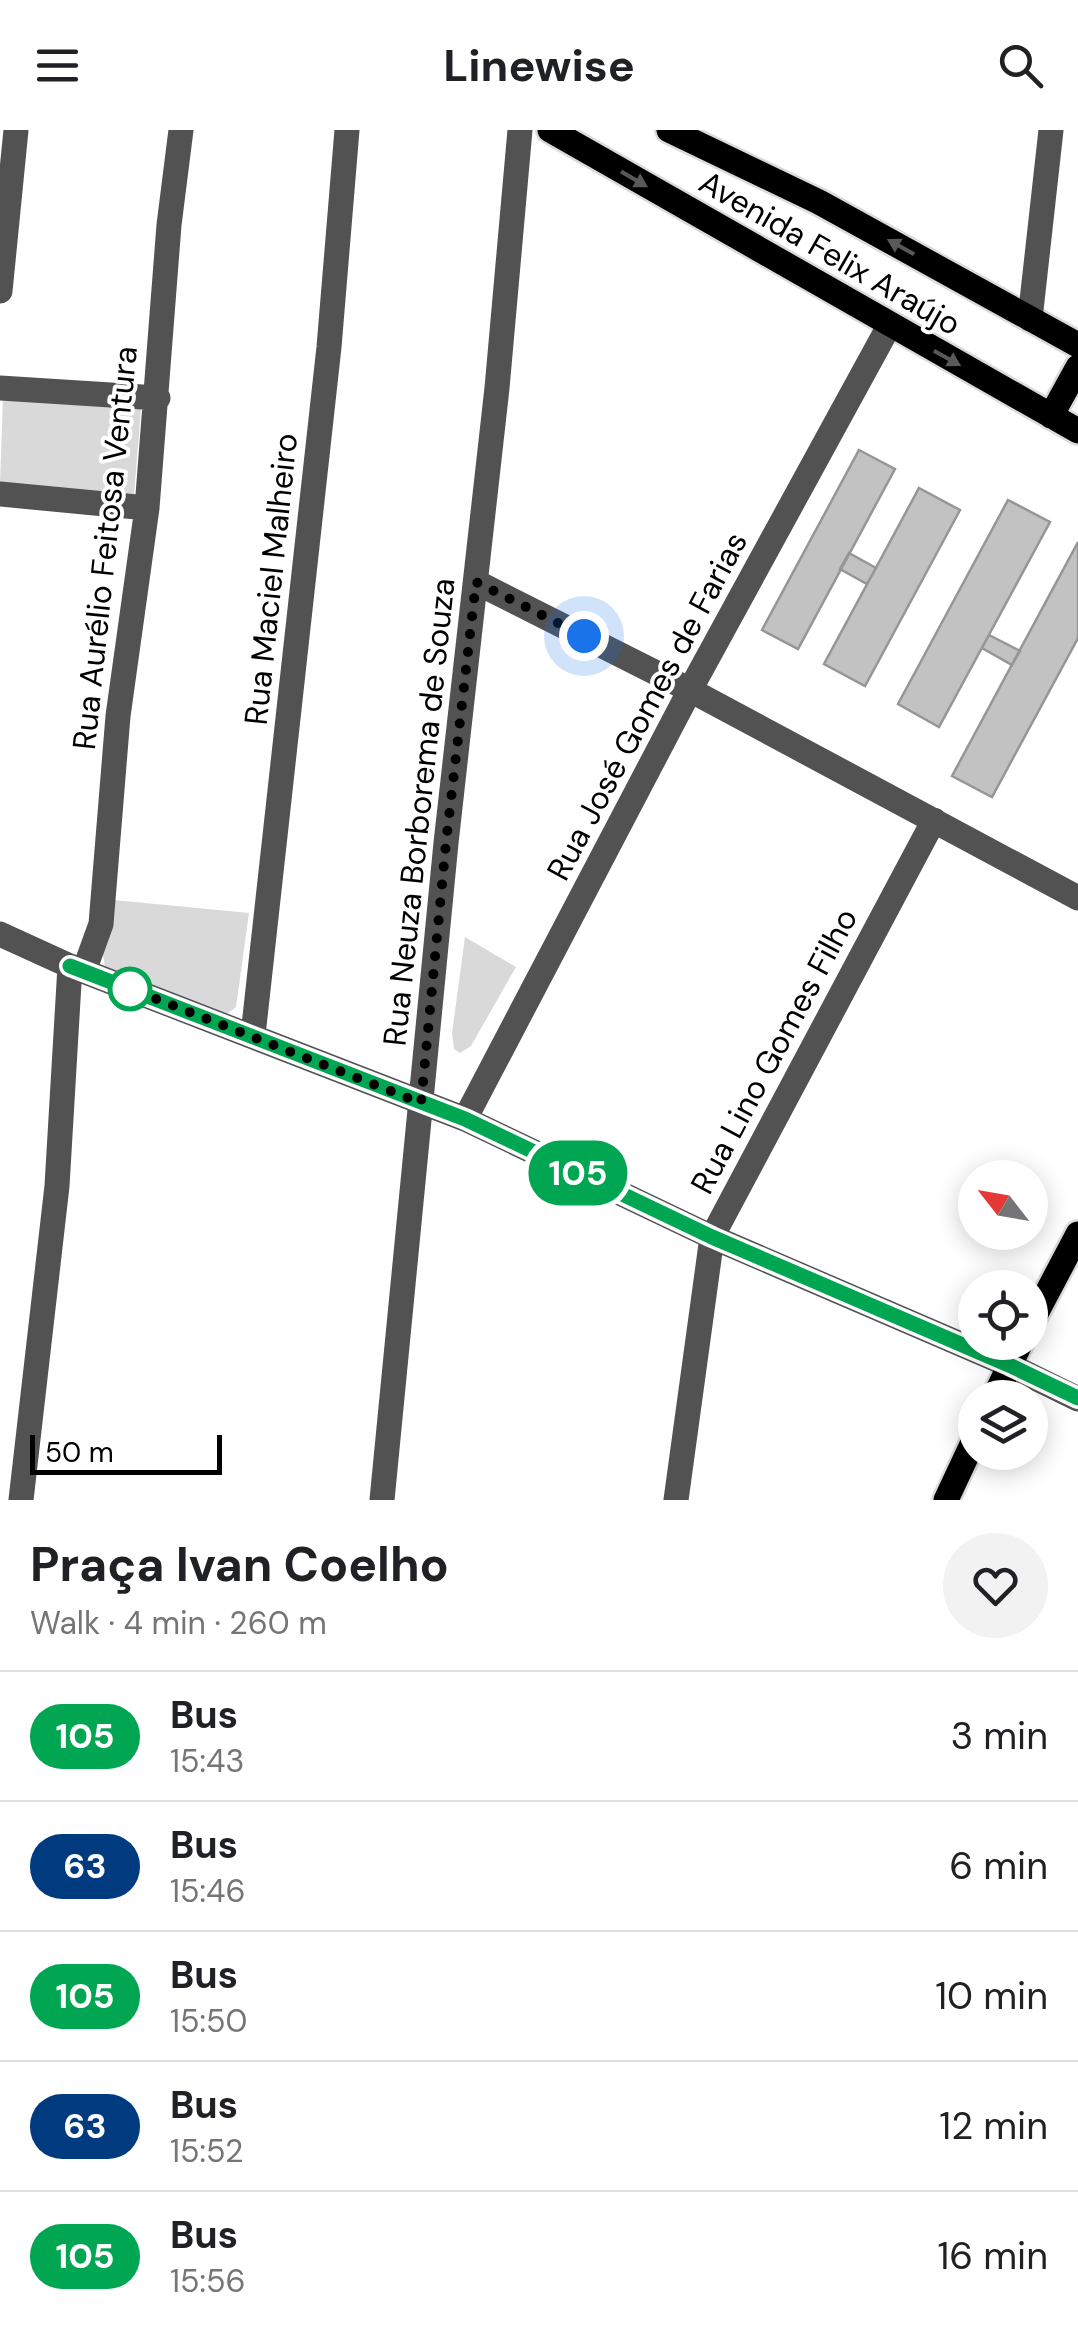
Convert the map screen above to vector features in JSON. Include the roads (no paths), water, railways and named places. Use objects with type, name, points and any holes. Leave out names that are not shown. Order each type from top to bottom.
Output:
[{"type":"main road","name":"Avenida Felix Araújo","points":[[550,130],[1078,432]]},
{"type":"main road","name":"Avenida Felix Araújo","points":[[668,130],[819,202],[1078,345]]},
{"type":"main road","points":[[1051,416],[1078,367]]},
{"type":"main road","points":[[1048,1291],[1078,1234]]},
{"type":"main road","points":[[946,1500],[960,1470]]},
{"type":"street","points":[[0,291],[16,130]]},
{"type":"street","name":"Rua Aurélio Feitosa Ventura","points":[[21,1500],[58,1186],[77,968],[98,938],[100,924],[118,716],[147,508],[169,225],[181,130]]},
{"type":"street","name":"Rua Maciel Malheiro","points":[[253,1035],[329,346],[347,130]]},
{"type":"street","name":"Rua Neuza Borborema de Souza","points":[[382,1500],[520,130]]},
{"type":"street","points":[[1030,319],[1051,130]]},
{"type":"street","name":"Rua José Gomes de Farias","points":[[465,1119],[690,690],[889,326]]},
{"type":"street","points":[[0,388],[158,398]]},
{"type":"street","points":[[0,494],[147,508]]},
{"type":"street","points":[[476,582],[690,690],[1078,898]]},
{"type":"street","name":"Rua Lino Gomes Filho","points":[[676,1500],[712,1237],[934,820]]},
{"type":"street","points":[[0,934],[77,968],[465,1119],[712,1237],[958,1332]]},
{"type":"street","points":[[1024,1360],[1078,1398]]}]
